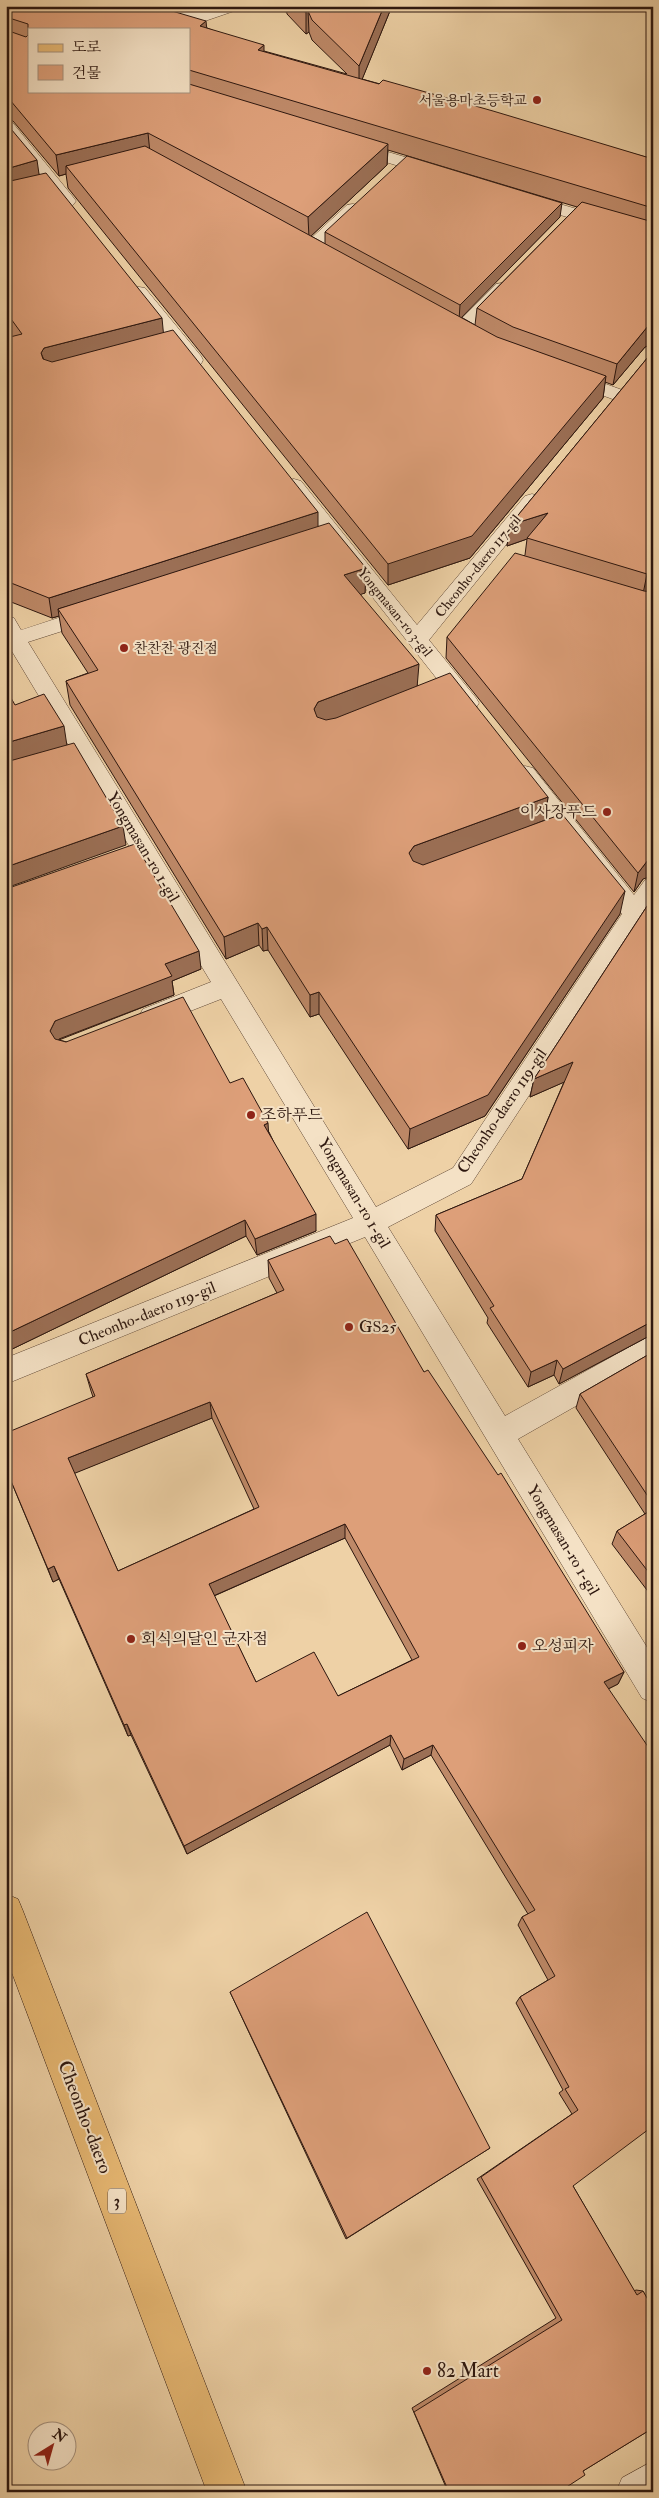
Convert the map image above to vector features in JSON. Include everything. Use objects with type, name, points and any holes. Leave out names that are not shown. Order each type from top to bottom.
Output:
[{"type":"main road","name":"Cheonho-daero","points":[[6,1911],[227,2492]]},
{"type":"street","points":[[164,6],[202,17],[236,6]]},
{"type":"street","points":[[281,6],[339,23]]},
{"type":"street","points":[[6,125],[78,216]]},
{"type":"street","points":[[337,142],[451,176]]},
{"type":"street","points":[[389,175],[403,162]]},
{"type":"street","points":[[508,194],[653,238]]},
{"type":"street","points":[[311,248],[368,195]]},
{"type":"street","points":[[562,228],[575,214]]},
{"type":"street","points":[[294,239],[329,258]]},
{"type":"street","points":[[461,330],[515,276]]},
{"type":"street","points":[[128,277],[170,345],[204,373]]},
{"type":"street","points":[[445,321],[478,339]]},
{"type":"street","points":[[556,372],[618,395]]},
{"type":"street","name":"Yongmasan-ro 3-gil","points":[[279,466],[325,539],[417,640],[444,688],[478,716]]},
{"type":"street","name":"Cheonho-daero 117-gil","points":[[417,640],[496,558],[543,487]]},
{"type":"street","points":[[9,635],[110,609]]},
{"type":"street","name":"Yongmasan-ro 1-gil","points":[[9,635],[75,754],[135,853],[228,986],[653,1688]]},
{"type":"street","points":[[516,762],[556,828],[634,912]]},
{"type":"street","name":"Cheonho-daero 119-gil","points":[[6,1371],[372,1222],[462,1176],[634,912],[653,886]]},
{"type":"street","points":[[131,1024],[228,986]]},
{"type":"street","points":[[500,1434],[653,1347]]},
{"type":"street","points":[[636,2492],[653,2481]]},
{"type":"building","points":[[6,6],[155,6],[206,21],[200,26],[264,45],[258,50],[379,84],[383,80],[653,159],[653,208],[190,70],[190,28],[28,28],[28,24],[6,17]]},
{"type":"building","points":[[298,6],[327,6],[339,10],[344,6],[384,6],[359,66],[312,20],[308,11],[306,13]]},
{"type":"building","points":[[6,30],[26,37],[28,35],[28,92],[190,92],[190,84],[388,144],[308,217],[148,133],[56,155],[10,100],[6,99]]},
{"type":"building","points":[[6,123],[37,160],[6,169]]},
{"type":"building","points":[[145,146],[497,337],[606,376],[472,536],[388,564],[66,166]]},
{"type":"building","points":[[407,156],[562,203],[460,305],[325,232]]},
{"type":"building","points":[[46,173],[162,318],[44,348],[41,353],[43,359],[52,362],[173,330],[318,512],[49,598],[6,581],[6,338],[22,334],[6,312],[6,182]]},
{"type":"building","points":[[582,202],[653,222],[653,325],[648,326],[617,364],[513,327],[477,308]]},
{"type":"building","points":[[653,351],[653,571],[647,574],[527,538],[548,513],[510,525]]},
{"type":"building","points":[[329,523],[366,568],[344,575],[419,664],[318,702],[314,709],[317,717],[326,720],[336,718],[450,673],[548,797],[414,846],[409,853],[413,861],[423,865],[562,814],[625,891],[488,1095],[410,1129],[319,992],[310,995],[267,927],[262,929],[258,923],[224,937],[66,681],[98,670],[58,609]]},
{"type":"building","points":[[515,553],[653,592],[653,858],[648,860],[638,873],[447,637]]},
{"type":"building","points":[[6,689],[15,705],[44,694],[64,726],[6,743]]},
{"type":"building","points":[[74,743],[123,826],[6,867],[6,762]]},
{"type":"building","points":[[135,844],[199,951],[165,964],[172,976],[55,1021],[50,1031],[55,1039],[66,1042],[183,997],[230,1083],[243,1078],[268,1123],[264,1125],[316,1214],[255,1239],[245,1220],[6,1334],[6,889]]},
{"type":"building","points":[[653,897],[653,1321],[563,1369],[557,1360],[531,1372],[490,1308],[494,1306],[436,1215],[522,1179],[573,1062],[534,1079]]},
{"type":"building","points":[[330,1236],[335,1244],[347,1239],[424,1372],[428,1370],[498,1475],[501,1473],[624,1672],[604,1682],[653,1754],[653,2126],[573,2186],[637,2295],[643,2291],[651,2305],[653,2304],[653,2428],[583,2471],[585,2475],[559,2492],[449,2492],[414,2412],[562,2320],[481,2177],[578,2110],[565,2089],[569,2087],[520,1997],[555,1976],[522,1917],[535,1910],[433,1745],[404,1759],[391,1735],[184,1846],[127,1724],[124,1725],[54,1566],[48,1569],[6,1469],[6,1433],[95,1396],[86,1374],[284,1290],[268,1260]],"holes":[[[210,1402],[259,1507],[118,1571],[68,1458]],[[345,1524],[419,1657],[338,1696],[314,1652],[256,1682],[209,1584]]]},
{"type":"building","points":[[653,1352],[653,1504],[580,1394]]},
{"type":"building","points":[[653,1509],[653,1578],[617,1531]]},
{"type":"building","points":[[367,1912],[490,2148],[347,2238],[230,1992]]},
{"type":"place","name":"서울용마초등학교","points":[[537,100]]},
{"type":"place","name":"찬찬찬 광진점","points":[[124,648]]},
{"type":"place","name":"이사장푸드","points":[[607,812]]},
{"type":"place","name":"조하푸드","points":[[251,1115]]},
{"type":"place","name":"GS25","points":[[349,1327]]},
{"type":"place","name":"회식의달인 군자점","points":[[131,1639]]},
{"type":"place","name":"오성피자","points":[[522,1646]]},
{"type":"place","name":"82 Mart","points":[[427,2371]]}]
